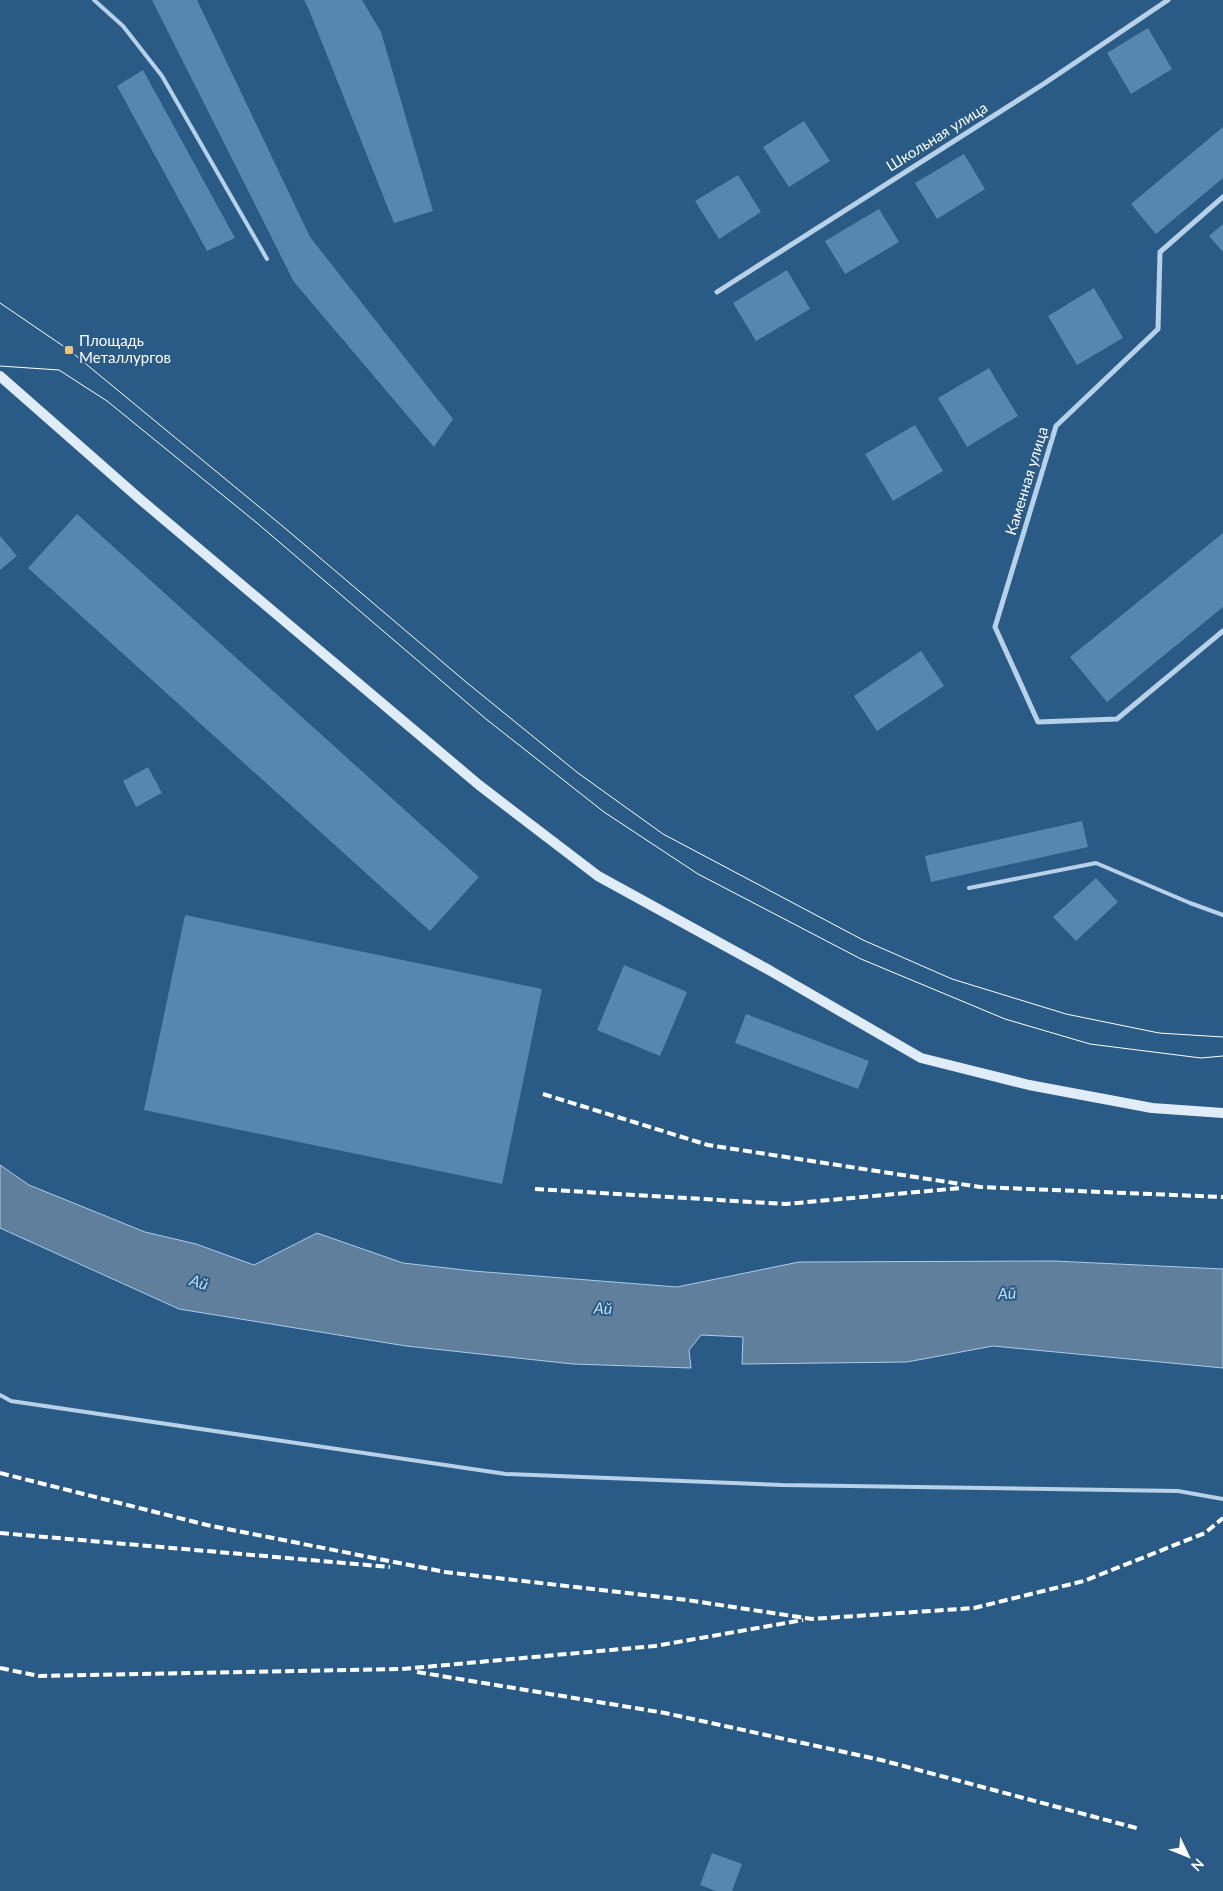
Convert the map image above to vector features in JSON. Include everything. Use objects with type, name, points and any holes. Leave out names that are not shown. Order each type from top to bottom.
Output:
[{"type":"main road","points":[[0,376],[141,500],[464,772],[598,876],[769,970],[921,1058],[1029,1085],[1152,1108],[1223,1113]]},
{"type":"street","name":"Школьная улица","points":[[718,292],[1045,83],[1168,0]]},
{"type":"street","name":"Каменная улица","points":[[1223,197],[1160,252],[1158,329],[1056,426],[995,627],[1038,722],[1118,719],[1223,631]]},
{"type":"lane","points":[[94,0],[123,26],[162,76],[267,259]]},
{"type":"lane","points":[[969,888],[1096,863],[1223,915]]},
{"type":"lane","points":[[0,1394],[11,1401],[506,1474],[782,1485],[1178,1491],[1223,1499]]},
{"type":"water","name":"Ай","points":[[0,1165],[29,1185],[145,1232],[196,1244],[254,1265],[317,1233],[403,1263],[473,1271],[677,1287],[799,1262],[1054,1261],[1223,1269],[1223,1368],[993,1346],[907,1362],[742,1364],[743,1337],[701,1335],[689,1350],[691,1368],[573,1364],[406,1346],[179,1309],[0,1228]]},
{"type":"building","points":[[152,0],[197,0],[310,237],[453,419],[434,447],[294,282]]},
{"type":"building","points":[[304,0],[362,0],[381,32],[433,211],[394,223]]},
{"type":"building","points":[[1148,28],[1172,69],[1131,94],[1107,53]]},
{"type":"building","points":[[143,70],[235,238],[207,251],[117,86]]},
{"type":"building","points":[[804,121],[830,161],[789,187],[763,147]]},
{"type":"building","points":[[1223,127],[1223,178],[1156,234],[1131,204]]},
{"type":"building","points":[[964,154],[985,189],[937,219],[915,183]]},
{"type":"building","points":[[738,175],[761,212],[719,239],[695,201]]},
{"type":"building","points":[[879,209],[899,242],[845,274],[825,241]]},
{"type":"building","points":[[1223,224],[1223,252],[1209,236]]},
{"type":"building","points":[[787,270],[810,309],[756,341],[733,303]]},
{"type":"building","points":[[1094,288],[1123,338],[1077,365],[1048,316]]},
{"type":"building","points":[[989,368],[1018,416],[967,447],[938,398]]},
{"type":"building","points":[[915,425],[943,471],[893,501],[865,454]]},
{"type":"building","points":[[77,514],[479,877],[430,931],[28,568]]},
{"type":"building","points":[[1223,533],[1223,607],[1107,702],[1070,657]]},
{"type":"building","points":[[0,536],[17,556],[0,570]]},
{"type":"building","points":[[921,651],[944,686],[877,731],[854,696]]},
{"type":"building","points":[[148,767],[162,793],[136,807],[123,781]]},
{"type":"building","points":[[1082,821],[1088,847],[931,882],[925,856]]},
{"type":"building","points":[[1096,878],[1118,902],[1076,941],[1053,917]]},
{"type":"building","points":[[185,915],[542,989],[502,1184],[144,1110]]},
{"type":"building","points":[[624,965],[687,992],[660,1056],[597,1030]]},
{"type":"building","points":[[746,1014],[869,1061],[858,1089],[735,1043]]},
{"type":"building","points":[[712,1853],[742,1864],[732,1891],[716,1891],[700,1885]]},
{"type":"tram line","points":[[0,303],[69,350],[286,529],[466,682],[578,773],[663,834],[863,940],[952,979],[1066,1014],[1159,1033],[1223,1037]]},
{"type":"tram line","points":[[0,366],[59,370],[107,401],[257,523],[486,719],[604,812],[698,874],[861,959],[1005,1019],[1090,1044],[1201,1058],[1223,1056]]},
{"type":"railway","points":[[543,1094],[708,1145],[980,1187],[1223,1197]]},
{"type":"railway","points":[[535,1189],[786,1204],[961,1188]]},
{"type":"railway","points":[[0,1473],[207,1525],[445,1572],[687,1600],[812,1619],[974,1608],[1084,1581],[1205,1533],[1223,1518]]},
{"type":"railway","points":[[0,1533],[390,1567]]},
{"type":"railway","points":[[0,1668],[39,1676],[402,1669],[655,1646],[803,1620]]},
{"type":"railway","points":[[417,1672],[665,1713],[881,1760],[1140,1829]]},
{"type":"place","name":"Площадь Металлургов","points":[[69,350]]}]
